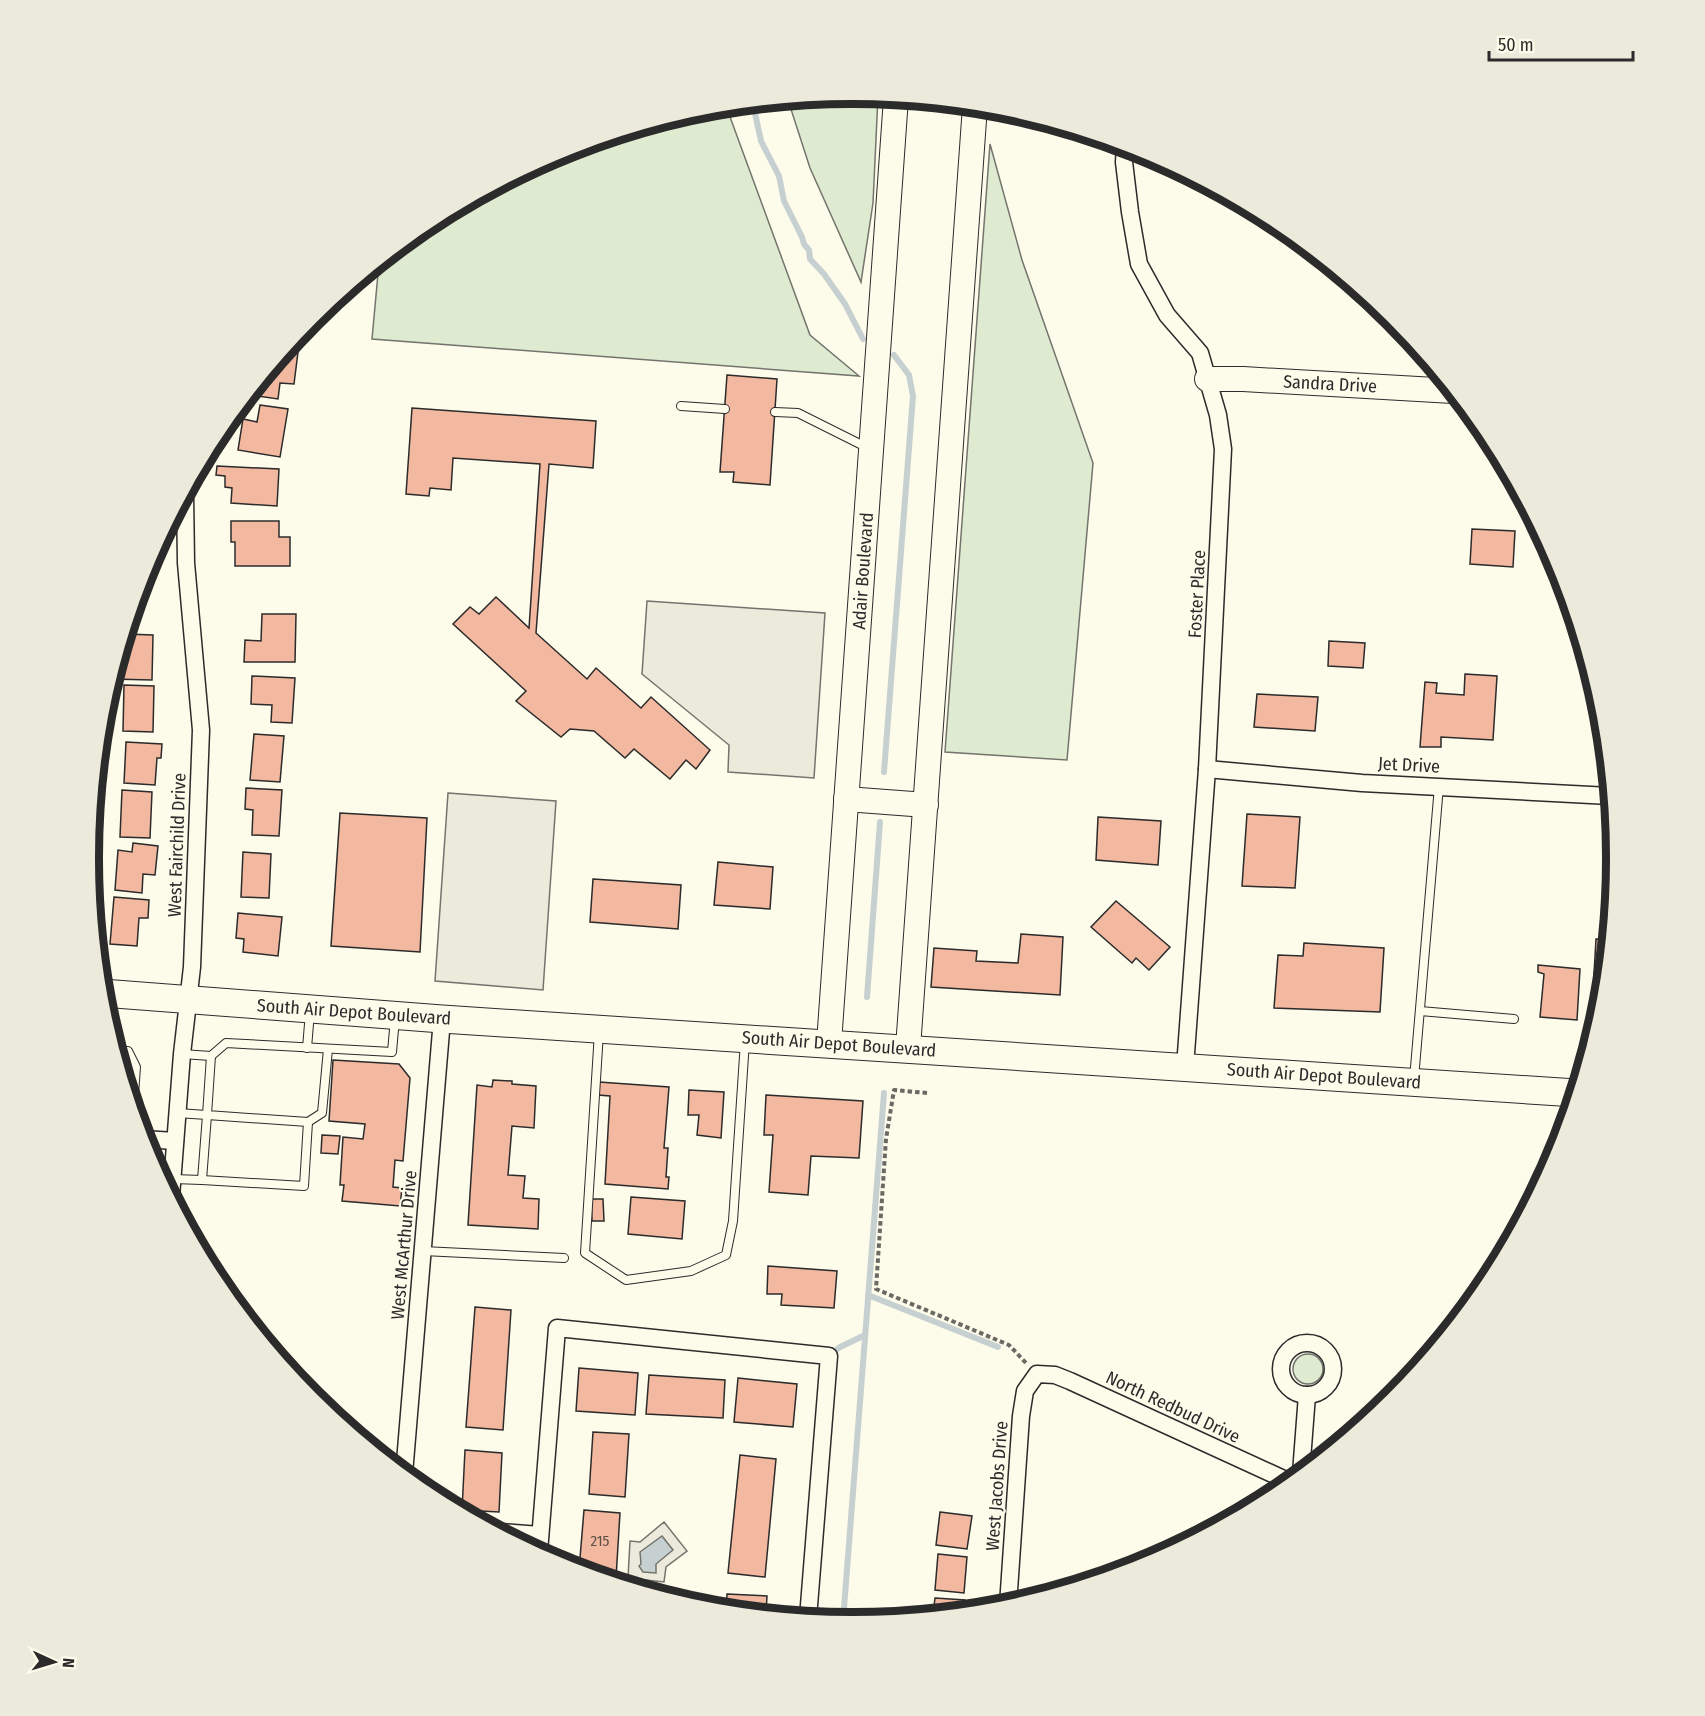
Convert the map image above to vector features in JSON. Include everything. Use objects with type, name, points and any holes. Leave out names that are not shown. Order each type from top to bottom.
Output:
[{"type":"main road","name":"South Air Depot Boulevard","points":[[111,994],[442,1019],[1568,1092]]},
{"type":"street","name":"Adair Boulevard","points":[[829,1043],[895,106]]},
{"type":"street","points":[[908,1048],[974,115]]},
{"type":"street","name":"Foster Place","points":[[1124,156],[1128,202],[1139,264],[1167,315],[1200,353],[1218,415],[1223,449],[1207,769],[1185,1067]]},
{"type":"street","name":"Sandra Drive","points":[[1208,379],[1443,390]]},
{"type":"street","name":"West Fairchild Drive","points":[[173,1179],[182,1054],[192,967],[201,730],[186,563],[185,509]]},
{"type":"street","name":"Jet Drive","points":[[1207,769],[1362,783],[1603,796]]},
{"type":"street","points":[[846,799],[926,805]]},
{"type":"street","name":"West McArthur Drive","points":[[405,1464],[442,1019]]},
{"type":"street","points":[[154,1140],[175,1141]]},
{"type":"street","points":[[539,1543],[557,1328],[829,1356],[809,1610]]},
{"type":"street","name":"North Redbud Drive","points":[[1037,1374],[1055,1375],[1070,1381],[1281,1478]]},
{"type":"street","name":"West Jacobs Drive","points":[[1009,1595],[1021,1416],[1025,1391],[1037,1374]]},
{"type":"street","points":[[1302,1463],[1307,1395]]},
{"type":"street","points":[[518,1533],[540,1535]]},
{"type":"lane","points":[[681,406],[724,409]]},
{"type":"lane","points":[[775,412],[798,413],[871,450]]},
{"type":"lane","points":[[1413,1082],[1439,786]]},
{"type":"lane","points":[[307,1048],[310,1008]]},
{"type":"lane","points":[[1420,1011],[1514,1019]]},
{"type":"lane","points":[[182,1054],[211,1056],[226,1043],[393,1052],[396,1015]]},
{"type":"lane","points":[[599,1028],[585,1253],[626,1280],[692,1270],[726,1256],[733,1221],[746,1038]]},
{"type":"lane","points":[[177,1113],[308,1122],[322,1113],[328,1049]]},
{"type":"lane","points":[[125,1052],[128,1052],[136,1067],[135,1085]]},
{"type":"lane","points":[[202,1180],[211,1056]]},
{"type":"lane","points":[[173,1179],[304,1186],[308,1122]]},
{"type":"lane","points":[[423,1251],[564,1258]]},
{"type":"path","points":[[927,1093],[894,1090],[886,1139],[876,1289],[1009,1345],[1037,1374]]},
{"type":"green space","points":[[878,105],[873,203],[861,282],[810,168],[790,107]]},
{"type":"green space","points":[[729,115],[810,335],[859,376],[372,339],[378,273],[434,231],[519,182],[564,162],[610,144],[657,130]]},
{"type":"green space","points":[[990,144],[1022,260],[1093,463],[1067,760],[945,752]]},
{"type":"green space","points":[[1308,1354],[1319,1358],[1323,1369],[1319,1380],[1308,1384],[1297,1380],[1293,1369],[1297,1358]]},
{"type":"shaded area","points":[[647,601],[825,613],[814,778],[728,772],[729,745],[642,674]]},
{"type":"shaded area","points":[[448,793],[556,801],[543,990],[435,981]]},
{"type":"shaded area","points":[[664,1522],[687,1551],[666,1567],[664,1582],[631,1578],[628,1577],[630,1541],[640,1542]]},
{"type":"shaded area","points":[[662,1536],[673,1550],[656,1564],[656,1573],[643,1572],[639,1566],[641,1564],[640,1552]]},
{"type":"building","points":[[295,351],[298,352],[294,384],[280,383],[278,399],[257,396],[286,361]]},
{"type":"building","points":[[727,375],[777,379],[770,485],[733,482],[734,472],[720,472]]},
{"type":"building","points":[[260,405],[288,409],[280,457],[238,450],[243,419],[257,422]]},
{"type":"building","points":[[412,408],[596,421],[593,468],[549,464],[536,633],[587,679],[596,668],[641,708],[651,697],[710,750],[696,769],[686,760],[670,779],[634,749],[625,758],[594,731],[570,729],[561,737],[516,701],[526,691],[453,624],[470,607],[479,614],[496,597],[529,628],[540,464],[453,458],[451,490],[430,488],[429,496],[406,494]]},
{"type":"building","points":[[217,466],[279,469],[277,506],[231,503],[232,488],[225,487],[225,476],[216,475]]},
{"type":"building","points":[[231,521],[279,521],[279,537],[290,537],[290,566],[235,566],[235,542],[231,542]]},
{"type":"building","points":[[1472,529],[1515,531],[1513,567],[1470,564]]},
{"type":"building","points":[[262,614],[296,614],[295,662],[244,662],[245,640],[261,641]]},
{"type":"building","points":[[134,634],[153,635],[152,680],[121,679]]},
{"type":"building","points":[[1329,641],[1365,643],[1363,668],[1328,666]]},
{"type":"building","points":[[1465,674],[1497,676],[1493,740],[1441,737],[1441,747],[1420,747],[1425,682],[1437,683],[1436,693],[1464,695]]},
{"type":"building","points":[[252,676],[295,678],[292,723],[271,722],[272,705],[251,704]]},
{"type":"building","points":[[124,685],[154,686],[153,732],[123,731]]},
{"type":"building","points":[[1257,694],[1318,697],[1315,731],[1254,727]]},
{"type":"building","points":[[254,734],[284,736],[280,782],[250,780]]},
{"type":"building","points":[[126,742],[162,744],[161,758],[157,758],[155,785],[124,783]]},
{"type":"building","points":[[246,788],[282,790],[279,836],[252,835],[253,810],[245,809]]},
{"type":"building","points":[[122,790],[152,792],[150,838],[120,837]]},
{"type":"building","points":[[340,813],[427,818],[420,952],[331,946]]},
{"type":"building","points":[[1247,814],[1300,817],[1295,888],[1242,886]]},
{"type":"building","points":[[1098,817],[1161,821],[1158,865],[1096,860]]},
{"type":"building","points":[[133,843],[158,846],[155,875],[143,874],[142,893],[115,890],[118,850],[132,852]]},
{"type":"building","points":[[243,852],[271,854],[269,898],[241,897]]},
{"type":"building","points":[[718,862],[773,867],[770,909],[714,905]]},
{"type":"building","points":[[593,879],[681,885],[678,929],[590,922]]},
{"type":"building","points":[[114,897],[149,900],[148,918],[139,918],[137,946],[110,944]]},
{"type":"building","points":[[1116,901],[1170,947],[1149,970],[1136,958],[1132,963],[1091,927]]},
{"type":"building","points":[[238,913],[282,917],[278,956],[243,952],[244,939],[236,938]]},
{"type":"building","points":[[1021,934],[1063,937],[1060,995],[931,987],[934,948],[977,951],[976,961],[1018,963]]},
{"type":"building","points":[[1596,939],[1601,939],[1597,974],[1594,974]]},
{"type":"building","points":[[1304,943],[1384,948],[1380,1012],[1274,1008],[1278,955],[1303,956]]},
{"type":"building","points":[[1538,965],[1580,969],[1577,1020],[1540,1017],[1544,974],[1538,972]]},
{"type":"building","points":[[333,1060],[399,1064],[410,1078],[403,1161],[395,1160],[393,1187],[402,1188],[400,1206],[342,1201],[344,1185],[340,1185],[343,1137],[363,1139],[365,1124],[329,1121]]},
{"type":"building","points":[[493,1080],[536,1086],[534,1128],[512,1126],[508,1175],[525,1176],[523,1198],[539,1199],[538,1229],[468,1225],[477,1085],[492,1087]]},
{"type":"building","points":[[599,1082],[669,1087],[664,1148],[668,1148],[666,1177],[669,1177],[668,1189],[605,1184],[610,1096],[598,1095]]},
{"type":"building","points":[[689,1090],[724,1092],[721,1138],[697,1135],[699,1115],[688,1115]]},
{"type":"building","points":[[766,1095],[863,1101],[859,1158],[811,1156],[808,1195],[769,1192],[773,1135],[764,1135]]},
{"type":"building","points":[[322,1135],[340,1136],[338,1154],[321,1153]]},
{"type":"building","points":[[631,1197],[685,1201],[682,1239],[628,1234]]},
{"type":"building","points":[[591,1199],[603,1199],[604,1221],[592,1221]]},
{"type":"building","points":[[768,1266],[837,1271],[834,1308],[781,1305],[782,1294],[767,1294]]},
{"type":"building","points":[[475,1307],[511,1310],[503,1430],[466,1427]]},
{"type":"building","points":[[579,1368],[638,1373],[635,1415],[576,1411]]},
{"type":"building","points":[[649,1375],[725,1380],[723,1418],[646,1414]]},
{"type":"building","points":[[738,1378],[797,1384],[793,1427],[734,1422]]},
{"type":"building","points":[[593,1432],[629,1434],[625,1497],[589,1494]]},
{"type":"building","points":[[465,1450],[502,1453],[499,1512],[476,1511],[462,1503]]},
{"type":"building","points":[[740,1455],[776,1459],[765,1577],[728,1573]]},
{"type":"building","points":[[584,1510],[620,1513],[616,1574],[580,1560]]},
{"type":"building","points":[[940,1512],[972,1516],[967,1549],[936,1545]]},
{"type":"building","points":[[938,1554],[967,1557],[964,1593],[935,1590]]},
{"type":"building","points":[[727,1594],[767,1596],[766,1606],[727,1601]]},
{"type":"building","points":[[935,1598],[965,1600],[965,1603],[934,1607]]},
{"type":"waterway","points":[[755,111],[761,141],[779,176],[784,201],[809,250],[810,259],[824,274],[845,304],[863,339]]},
{"type":"waterway","points":[[884,772],[913,396],[909,375],[894,355]]},
{"type":"waterway","points":[[867,997],[880,822]]},
{"type":"waterway","points":[[844,1612],[884,1093]]},
{"type":"waterway","points":[[868,1295],[998,1347]]},
{"type":"waterway","points":[[830,1355],[840,1347],[863,1336]]}]
